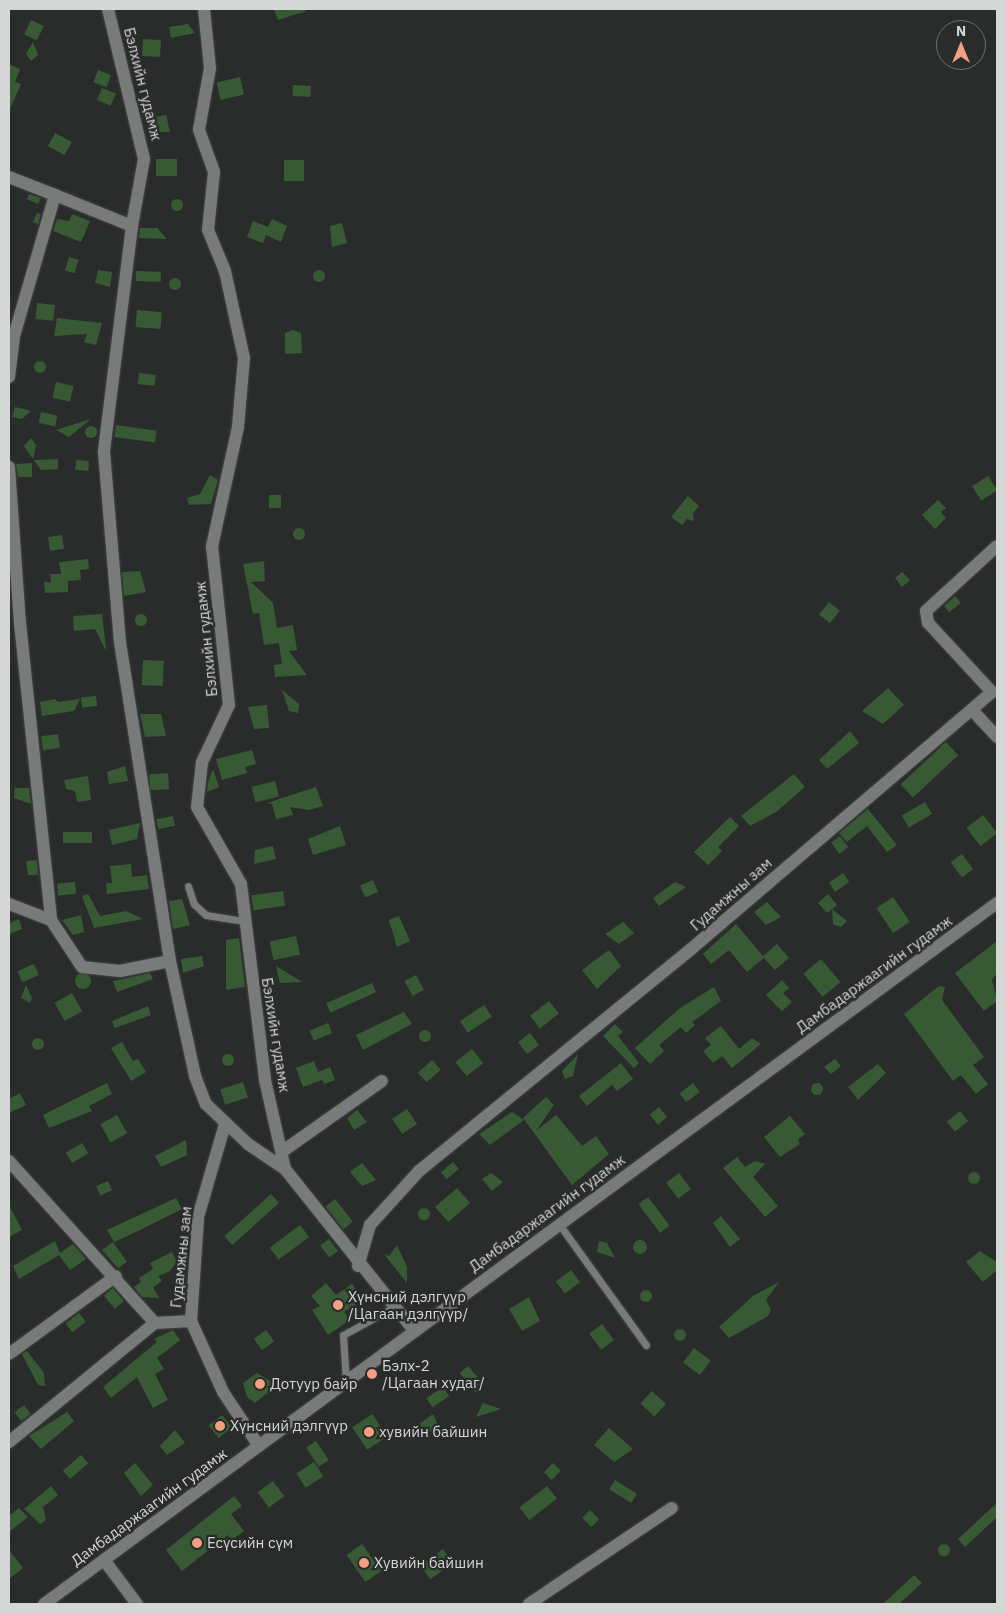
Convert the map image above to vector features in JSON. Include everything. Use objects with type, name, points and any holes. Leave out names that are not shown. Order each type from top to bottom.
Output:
[{"type":"street","name":"Бэлхийн гудамж","points":[[108,9],[144,159],[132,226],[104,452],[120,642],[170,962],[195,1076],[206,1104],[225,1124]]},
{"type":"street","name":"Бэлхийн гудамж","points":[[204,9],[210,68],[199,130],[214,172],[208,230],[225,272],[244,358],[238,427],[212,546],[229,705],[202,762],[197,807],[240,884],[265,1080],[283,1151],[285,1168],[358,1266],[415,1332]]},
{"type":"street","points":[[9,177],[132,226]]},
{"type":"street","points":[[9,377],[14,336],[55,195]]},
{"type":"street","points":[[9,467],[20,623],[51,920],[82,967],[120,971],[170,962]]},
{"type":"street","name":"Гудамжны зам","points":[[358,1266],[370,1225],[419,1171],[690,950],[992,692],[928,623],[926,611],[997,546]]},
{"type":"street","points":[[972,710],[997,737]]},
{"type":"street","name":"Дамбадаржаагийн гудамж","points":[[44,1604],[997,903]]},
{"type":"street","points":[[9,904],[51,920]]},
{"type":"street","points":[[283,1151],[382,1080]]},
{"type":"street","points":[[225,1124],[285,1168]]},
{"type":"street","name":"Гудамжны зам","points":[[225,1124],[198,1217],[191,1321],[223,1392],[259,1446]]},
{"type":"street","name":"Гудамжны зам","points":[[9,1161],[116,1276],[155,1323]]},
{"type":"street","points":[[9,1354],[116,1276]]},
{"type":"street","name":"Гудамжны зам","points":[[9,1442],[155,1323],[191,1321]]},
{"type":"street","points":[[528,1604],[672,1508]]},
{"type":"street","points":[[104,1560],[137,1604]]},
{"type":"lane","points":[[188,886],[194,904],[206,915],[245,921]]},
{"type":"lane","points":[[559,1224],[646,1345]]},
{"type":"lane","points":[[346,1382],[343,1336],[394,1307]]},
{"type":"building","points":[[274,9],[306,9],[306,11],[278,20]]},
{"type":"building","points":[[31,20],[44,26],[37,40],[24,35]]},
{"type":"building","points":[[188,24],[195,33],[171,38],[169,27]]},
{"type":"building","points":[[143,39],[161,40],[160,57],[142,56]]},
{"type":"building","points":[[33,42],[38,55],[31,61],[26,54]]},
{"type":"building","points":[[9,64],[20,69],[15,82],[21,84],[9,111]]},
{"type":"building","points":[[98,70],[111,75],[106,87],[93,82]]},
{"type":"building","points":[[240,77],[244,95],[221,100],[217,82]]},
{"type":"building","points":[[293,85],[311,86],[310,97],[292,96]]},
{"type":"building","points":[[102,88],[116,94],[111,106],[97,100]]},
{"type":"building","points":[[166,115],[170,132],[151,132],[150,118]]},
{"type":"building","points":[[55,133],[72,142],[65,155],[48,146]]},
{"type":"building","points":[[156,159],[177,159],[177,176],[156,176]]},
{"type":"building","points":[[284,160],[304,160],[304,181],[284,181]]},
{"type":"building","points":[[29,194],[41,198],[38,204],[27,199]]},
{"type":"building","points":[[175,199],[179,199],[183,205],[179,211],[175,211],[171,207],[171,203]]},
{"type":"building","points":[[37,213],[41,214],[38,224],[33,222]]},
{"type":"building","points":[[72,214],[90,221],[81,242],[53,231],[57,219],[69,221]]},
{"type":"building","points":[[272,219],[287,226],[281,242],[266,235],[263,243],[247,237],[253,221],[268,227]]},
{"type":"building","points":[[342,223],[347,243],[332,247],[330,226]]},
{"type":"building","points":[[140,228],[157,228],[167,239],[139,238]]},
{"type":"building","points":[[69,257],[79,260],[74,273],[65,270]]},
{"type":"building","points":[[98,270],[112,272],[110,287],[95,283]]},
{"type":"building","points":[[317,270],[321,270],[325,276],[321,282],[317,282],[313,278],[313,274]]},
{"type":"building","points":[[136,271],[161,272],[161,282],[136,281]]},
{"type":"building","points":[[177,278],[180,279],[180,289],[173,290],[170,289],[169,282],[170,279]]},
{"type":"building","points":[[37,303],[55,305],[53,321],[35,319]]},
{"type":"building","points":[[137,310],[162,312],[160,329],[136,327]]},
{"type":"building","points":[[57,318],[102,323],[96,345],[84,342],[87,334],[54,336]]},
{"type":"building","points":[[293,330],[301,333],[302,353],[285,354],[285,333]]},
{"type":"building","points":[[38,361],[42,361],[46,367],[42,373],[38,373],[34,369],[34,365]]},
{"type":"building","points":[[139,373],[156,375],[155,386],[138,384]]},
{"type":"building","points":[[56,382],[74,386],[70,402],[52,398]]},
{"type":"building","points":[[15,407],[31,411],[22,419],[12,417]]},
{"type":"building","points":[[41,412],[58,416],[55,427],[39,423]]},
{"type":"building","points":[[91,419],[69,437],[56,430]]},
{"type":"building","points":[[116,425],[157,431],[155,443],[114,437]]},
{"type":"building","points":[[93,426],[96,427],[96,437],[89,438],[86,437],[85,430],[86,427]]},
{"type":"building","points":[[31,438],[36,445],[33,459],[24,446]]},
{"type":"building","points":[[58,459],[58,469],[41,470],[34,460]]},
{"type":"building","points":[[76,460],[89,461],[88,471],[75,470]]},
{"type":"building","points":[[32,463],[32,477],[18,477],[16,464]]},
{"type":"building","points":[[210,475],[218,480],[211,504],[189,505],[187,498],[200,494]]},
{"type":"building","points":[[988,476],[997,490],[981,501],[972,486]]},
{"type":"building","points":[[269,495],[281,495],[281,508],[269,508]]},
{"type":"building","points":[[688,496],[699,506],[693,513],[694,521],[687,519],[682,525],[671,517]]},
{"type":"building","points":[[938,500],[946,508],[941,512],[946,518],[935,529],[922,515]]},
{"type":"building","points":[[297,528],[301,528],[305,534],[301,540],[297,540],[293,536],[293,532]]},
{"type":"building","points":[[62,535],[64,549],[50,551],[48,537]]},
{"type":"building","points":[[88,559],[89,569],[80,570],[81,580],[68,581],[68,592],[45,593],[44,582],[51,582],[50,574],[61,574],[59,562]]},
{"type":"building","points":[[264,561],[265,581],[251,582],[273,603],[277,628],[293,625],[297,650],[289,651],[307,675],[275,677],[274,665],[282,664],[279,643],[264,645],[259,613],[253,614],[243,564]]},
{"type":"building","points":[[140,571],[146,592],[124,596],[122,572]]},
{"type":"building","points":[[902,572],[910,580],[902,587],[895,578]]},
{"type":"building","points":[[955,596],[961,603],[949,612],[944,606]]},
{"type":"building","points":[[829,602],[840,611],[830,623],[819,614]]},
{"type":"building","points":[[102,614],[106,649],[95,629],[74,631],[73,616]]},
{"type":"building","points":[[139,614],[143,614],[147,620],[143,626],[139,626],[135,622],[135,618]]},
{"type":"building","points":[[143,660],[164,661],[163,686],[142,685]]},
{"type":"building","points":[[888,688],[904,705],[883,724],[862,711]]},
{"type":"building","points":[[282,690],[299,704],[298,713],[289,711]]},
{"type":"building","points":[[96,696],[97,706],[82,708],[81,698]]},
{"type":"building","points":[[55,699],[58,702],[80,699],[74,711],[42,716],[40,702]]},
{"type":"building","points":[[267,705],[269,728],[254,729],[248,707]]},
{"type":"building","points":[[140,714],[161,714],[166,736],[145,737]]},
{"type":"building","points":[[850,731],[859,743],[827,769],[819,760]]},
{"type":"building","points":[[58,734],[60,748],[43,750],[41,736]]},
{"type":"building","points":[[946,742],[958,755],[913,797],[901,784]]},
{"type":"building","points":[[252,750],[256,764],[245,767],[247,773],[222,780],[216,759]]},
{"type":"building","points":[[125,766],[128,781],[109,784],[107,772]]},
{"type":"building","points":[[213,769],[219,787],[207,792],[208,782]]},
{"type":"building","points":[[168,773],[169,789],[150,790],[149,774]]},
{"type":"building","points":[[794,774],[805,787],[776,812],[750,826],[741,816]]},
{"type":"building","points":[[88,776],[91,800],[77,802],[75,791],[66,789],[64,780]]},
{"type":"building","points":[[275,781],[279,797],[256,802],[252,787]]},
{"type":"building","points":[[316,787],[323,806],[309,810],[290,807],[293,815],[276,819],[272,804],[267,803]]},
{"type":"building","points":[[15,788],[29,788],[31,804],[14,798]]},
{"type":"building","points":[[925,802],[932,814],[909,828],[902,816]]},
{"type":"building","points":[[868,809],[897,845],[887,852],[867,826],[847,842],[839,833]]},
{"type":"building","points":[[983,815],[997,833],[981,846],[966,828]]},
{"type":"building","points":[[173,816],[175,826],[158,829],[156,819]]},
{"type":"building","points":[[730,817],[739,826],[718,847],[722,851],[708,865],[694,852]]},
{"type":"building","points":[[140,823],[137,839],[112,845],[109,830]]},
{"type":"building","points":[[340,826],[346,845],[313,855],[308,839]]},
{"type":"building","points":[[63,832],[92,832],[92,843],[63,843]]},
{"type":"building","points":[[840,836],[848,847],[839,854],[831,842]]},
{"type":"building","points":[[273,846],[276,859],[254,864],[255,850]]},
{"type":"building","points":[[962,854],[973,869],[962,878],[951,862]]},
{"type":"building","points":[[37,860],[38,875],[28,875],[26,861]]},
{"type":"building","points":[[131,864],[132,877],[147,875],[149,889],[107,894],[106,883],[112,883],[110,866]]},
{"type":"building","points":[[843,873],[849,882],[835,892],[829,883]]},
{"type":"building","points":[[373,880],[378,892],[365,897],[360,885]]},
{"type":"building","points":[[75,882],[76,894],[58,896],[57,884]]},
{"type":"building","points":[[675,882],[686,887],[659,906],[653,898]]},
{"type":"building","points":[[283,891],[285,906],[253,910],[251,895]]},
{"type":"building","points":[[88,894],[100,916],[126,911],[143,919],[94,928],[82,896]]},
{"type":"building","points":[[828,894],[837,905],[827,913],[818,903]]},
{"type":"building","points":[[893,897],[910,922],[893,933],[876,908]]},
{"type":"building","points":[[182,899],[190,925],[173,929],[169,901]]},
{"type":"building","points":[[767,902],[781,917],[766,925],[754,912]]},
{"type":"building","points":[[832,909],[847,921],[841,927],[833,924]]},
{"type":"building","points":[[81,915],[84,932],[73,935],[62,920]]},
{"type":"building","points":[[399,916],[410,941],[397,947],[389,920]]},
{"type":"building","points":[[19,919],[22,929],[9,934],[9,923]]},
{"type":"building","points":[[623,922],[634,933],[619,944],[605,934]]},
{"type":"building","points":[[736,924],[763,956],[777,944],[789,958],[775,970],[764,958],[747,972],[729,950],[711,964],[703,954]]},
{"type":"building","points":[[296,936],[300,955],[274,960],[270,942]]},
{"type":"building","points":[[239,938],[245,987],[226,990],[226,940]]},
{"type":"building","points":[[997,941],[997,973],[992,980],[997,1001],[984,1011],[955,973]]},
{"type":"building","points":[[609,950],[621,966],[597,989],[582,970]]},
{"type":"building","points":[[202,956],[204,966],[183,973],[181,959]]},
{"type":"building","points":[[821,959],[840,982],[823,997],[803,974]]},
{"type":"building","points":[[34,964],[39,975],[22,982],[18,971]]},
{"type":"building","points":[[276,966],[302,982],[280,983]]},
{"type":"building","points":[[83,973],[89,975],[91,981],[89,987],[83,989],[77,987],[75,981],[77,975]]},
{"type":"building","points":[[150,973],[153,979],[117,992],[113,981]]},
{"type":"building","points":[[416,975],[424,990],[413,996],[405,981]]},
{"type":"building","points":[[782,980],[789,988],[783,993],[792,1002],[782,1011],[766,995]]},
{"type":"building","points":[[372,983],[376,992],[330,1012],[326,1003]]},
{"type":"building","points":[[26,985],[32,998],[30,1003],[21,998]]},
{"type":"building","points":[[939,986],[945,987],[942,1000],[984,1057],[973,1065],[988,1084],[976,1094],[961,1075],[953,1081],[904,1014]]},
{"type":"building","points":[[714,987],[721,1001],[692,1022],[695,1025],[686,1033],[681,1027],[659,1045],[664,1051],[650,1064],[635,1048],[680,1008]]},
{"type":"building","points":[[72,993],[82,1011],[65,1021],[55,1003]]},
{"type":"building","points":[[549,1001],[559,1014],[540,1028],[530,1016]]},
{"type":"building","points":[[484,1005],[492,1017],[468,1033],[460,1021]]},
{"type":"building","points":[[148,1006],[151,1015],[115,1028],[112,1021]]},
{"type":"building","points":[[404,1012],[412,1024],[363,1050],[356,1035]]},
{"type":"building","points":[[328,1023],[332,1033],[314,1041],[309,1030]]},
{"type":"building","points":[[615,1024],[623,1032],[618,1036],[639,1063],[634,1068],[603,1036]]},
{"type":"building","points":[[721,1026],[739,1049],[752,1038],[761,1044],[732,1068],[722,1056],[713,1063],[703,1051],[711,1045],[705,1038]]},
{"type":"building","points":[[423,1030],[427,1030],[431,1036],[427,1042],[423,1042],[419,1038],[419,1034]]},
{"type":"building","points":[[530,1033],[539,1045],[527,1054],[518,1042]]},
{"type":"building","points":[[36,1038],[40,1038],[44,1044],[40,1050],[36,1050],[32,1046],[32,1042]]},
{"type":"building","points":[[122,1042],[133,1061],[138,1059],[146,1072],[131,1081],[111,1048]]},
{"type":"building","points":[[472,1049],[483,1063],[467,1076],[455,1062]]},
{"type":"building","points":[[226,1054],[230,1054],[234,1060],[230,1066],[226,1066],[222,1062],[222,1058]]},
{"type":"building","points":[[578,1054],[573,1076],[565,1079],[562,1071]]},
{"type":"building","points":[[835,1059],[841,1066],[831,1074],[824,1067]]},
{"type":"building","points":[[432,1060],[441,1070],[427,1082],[418,1073]]},
{"type":"building","points":[[314,1061],[318,1072],[330,1067],[335,1080],[324,1084],[322,1080],[303,1087],[296,1068]]},
{"type":"building","points":[[621,1063],[633,1079],[617,1091],[612,1085],[587,1106],[579,1096]]},
{"type":"building","points":[[878,1064],[886,1073],[858,1100],[848,1087]]},
{"type":"building","points":[[243,1082],[248,1097],[225,1105],[220,1089]]},
{"type":"building","points":[[107,1083],[112,1094],[89,1106],[92,1111],[49,1128],[43,1115]]},
{"type":"building","points":[[693,1083],[700,1092],[686,1102],[680,1093]]},
{"type":"building","points":[[815,1083],[819,1083],[823,1089],[819,1095],[815,1095],[811,1091],[811,1087]]},
{"type":"building","points":[[20,1093],[26,1105],[9,1113],[9,1099]]},
{"type":"building","points":[[546,1097],[554,1105],[536,1131],[556,1115],[582,1146],[596,1136],[609,1154],[572,1185],[523,1118]]},
{"type":"building","points":[[659,1107],[667,1117],[658,1125],[650,1115]]},
{"type":"building","points":[[407,1109],[417,1124],[402,1134],[392,1119]]},
{"type":"building","points":[[357,1110],[367,1122],[354,1130],[347,1118]]},
{"type":"building","points":[[960,1111],[968,1121],[955,1132],[947,1122]]},
{"type":"building","points":[[512,1112],[524,1120],[490,1145],[479,1134]]},
{"type":"building","points":[[117,1115],[127,1133],[111,1143],[100,1124]]},
{"type":"building","points":[[790,1116],[805,1134],[798,1140],[800,1144],[780,1157],[764,1137]]},
{"type":"building","points":[[186,1140],[187,1155],[161,1167],[155,1156]]},
{"type":"building","points":[[82,1143],[88,1153],[72,1163],[66,1153]]},
{"type":"building","points":[[737,1157],[745,1167],[755,1161],[765,1164],[753,1177],[778,1206],[765,1217],[723,1168]]},
{"type":"building","points":[[453,1162],[459,1169],[447,1179],[441,1172]]},
{"type":"building","points":[[362,1163],[376,1180],[362,1186],[350,1172]]},
{"type":"building","points":[[972,1172],[976,1172],[980,1178],[976,1184],[972,1184],[968,1180],[968,1176]]},
{"type":"building","points":[[491,1173],[503,1182],[492,1191],[482,1179]]},
{"type":"building","points":[[679,1173],[691,1189],[678,1199],[666,1183]]},
{"type":"building","points":[[108,1181],[112,1190],[100,1195],[96,1186]]},
{"type":"building","points":[[457,1188],[470,1203],[448,1222],[435,1207]]},
{"type":"building","points":[[271,1194],[279,1203],[232,1245],[224,1236]]},
{"type":"building","points":[[648,1197],[670,1226],[660,1233],[638,1204]]},
{"type":"building","points":[[176,1198],[182,1209],[138,1231],[114,1242],[107,1230]]},
{"type":"building","points":[[335,1199],[353,1222],[343,1229],[326,1206]]},
{"type":"building","points":[[9,1205],[22,1230],[9,1237]]},
{"type":"building","points":[[422,1208],[426,1208],[430,1214],[426,1220],[422,1220],[418,1216],[418,1212]]},
{"type":"building","points":[[721,1216],[740,1239],[730,1247],[713,1223]]},
{"type":"building","points":[[300,1225],[309,1237],[279,1260],[270,1248]]},
{"type":"building","points":[[329,1239],[338,1251],[329,1258],[320,1246]]},
{"type":"building","points":[[640,1240],[645,1242],[647,1247],[645,1252],[640,1254],[635,1252],[633,1247],[635,1242]]},
{"type":"building","points":[[55,1241],[60,1253],[73,1244],[86,1259],[70,1270],[59,1255],[19,1279],[13,1266]]},
{"type":"building","points":[[599,1241],[607,1243],[615,1258],[597,1252]]},
{"type":"building","points":[[113,1242],[127,1262],[118,1268],[102,1250]]},
{"type":"building","points":[[397,1245],[407,1267],[407,1283],[384,1254],[389,1256]]},
{"type":"building","points":[[980,1251],[997,1262],[997,1270],[983,1282],[966,1262]]},
{"type":"building","points":[[172,1252],[177,1262],[170,1271],[158,1276],[162,1281],[153,1287],[159,1298],[142,1297],[134,1287],[141,1282],[139,1278],[153,1269],[150,1263]]},
{"type":"building","points":[[571,1270],[580,1282],[565,1293],[556,1281]]},
{"type":"building","points":[[779,1282],[766,1300],[771,1310],[768,1316],[729,1338],[719,1327],[753,1296]]},
{"type":"building","name":"Хүнсний дэлгүүр /Цагаан дэлгүүр/","points":[[326,1283],[336,1295],[352,1284],[363,1300],[344,1312],[350,1320],[328,1335],[312,1310],[320,1306],[311,1296]]},
{"type":"building","points":[[113,1288],[124,1301],[115,1309],[104,1296]]},
{"type":"building","points":[[644,1290],[648,1290],[652,1296],[648,1302],[644,1302],[640,1298],[640,1294]]},
{"type":"building","points":[[529,1297],[540,1321],[522,1331],[509,1309]]},
{"type":"building","points":[[79,1313],[86,1322],[72,1332],[66,1323]]},
{"type":"building","points":[[602,1324],[614,1340],[601,1350],[589,1334]]},
{"type":"building","points":[[678,1329],[682,1329],[686,1335],[682,1341],[678,1341],[674,1337],[674,1333]]},
{"type":"building","points":[[173,1330],[180,1340],[157,1358],[164,1369],[155,1374],[168,1400],[153,1408],[137,1377],[111,1398],[103,1387],[157,1342],[154,1339]]},
{"type":"building","points":[[266,1330],[274,1341],[262,1350],[254,1339]]},
{"type":"building","points":[[694,1348],[711,1361],[700,1375],[683,1362]]},
{"type":"building","points":[[27,1351],[44,1373],[45,1386],[38,1385],[22,1354]]},
{"type":"building","points":[[468,1366],[485,1386],[476,1393],[460,1373]]},
{"type":"building","name":"Дотуур байр","points":[[257,1373],[277,1385],[255,1403],[247,1397],[243,1383]]},
{"type":"building","points":[[443,1387],[449,1396],[433,1407],[426,1398]]},
{"type":"building","points":[[652,1391],[666,1404],[654,1416],[640,1403]]},
{"type":"building","points":[[483,1403],[501,1409],[476,1417]]},
{"type":"building","points":[[24,1405],[31,1414],[21,1421],[15,1412]]},
{"type":"building","points":[[67,1412],[74,1421],[41,1449],[29,1436]]},
{"type":"building","name":"хувийн байшин","points":[[372,1414],[387,1436],[367,1450],[352,1427]]},
{"type":"building","points":[[433,1414],[439,1427],[417,1439],[411,1430]]},
{"type":"building","name":"Хүнсний дэлгүүр","points":[[222,1415],[232,1428],[218,1438],[209,1425]]},
{"type":"building","points":[[609,1428],[633,1449],[614,1462],[594,1445]]},
{"type":"building","points":[[175,1430],[185,1443],[167,1455],[160,1446]]},
{"type":"building","points":[[316,1441],[329,1460],[319,1467],[306,1448]]},
{"type":"building","points":[[81,1455],[88,1463],[70,1479],[63,1471]]},
{"type":"building","points":[[314,1462],[323,1476],[306,1488],[296,1473]]},
{"type":"building","points":[[135,1463],[153,1485],[141,1496],[124,1473]]},
{"type":"building","points":[[553,1463],[561,1471],[552,1480],[544,1472]]},
{"type":"building","points":[[615,1480],[637,1494],[631,1503],[609,1489]]},
{"type":"building","points":[[273,1481],[284,1496],[269,1508],[258,1492]]},
{"type":"building","points":[[51,1486],[58,1495],[43,1507],[46,1520],[40,1524],[24,1509]]},
{"type":"building","points":[[547,1486],[557,1499],[529,1520],[519,1508]]},
{"type":"building","name":"Есүсийн сүм","points":[[234,1496],[242,1506],[231,1514],[244,1531],[232,1540],[228,1535],[182,1571],[166,1550]]},
{"type":"building","points":[[997,1503],[997,1517],[965,1547],[958,1539]]},
{"type":"building","points":[[19,1508],[28,1517],[9,1532],[9,1516]]},
{"type":"building","points":[[590,1510],[599,1519],[591,1527],[582,1518]]},
{"type":"building","name":"Хувийн байшин","points":[[362,1544],[381,1571],[365,1582],[346,1555]]},
{"type":"building","points":[[942,1544],[946,1544],[950,1550],[946,1556],[942,1556],[938,1552],[938,1548]]},
{"type":"building","points":[[443,1549],[453,1563],[430,1579],[420,1565]]},
{"type":"building","points":[[9,1550],[23,1568],[9,1579]]},
{"type":"building","points":[[914,1575],[922,1583],[899,1604],[883,1604]]},
{"type":"place","name":"Хүнсний дэлгүүр /Цагаан дэлгүүр/","points":[[338,1305]]},
{"type":"place","name":"Бэлх-2 /Цагаан худаг/","points":[[372,1374]]},
{"type":"place","name":"Дотуур байр","points":[[260,1384]]},
{"type":"place","name":"Хүнсний дэлгүүр","points":[[220,1426]]},
{"type":"place","name":"хувийн байшин","points":[[369,1432]]},
{"type":"place","name":"Есүсийн сүм","points":[[197,1543]]},
{"type":"place","name":"Хувийн байшин","points":[[364,1563]]}]
